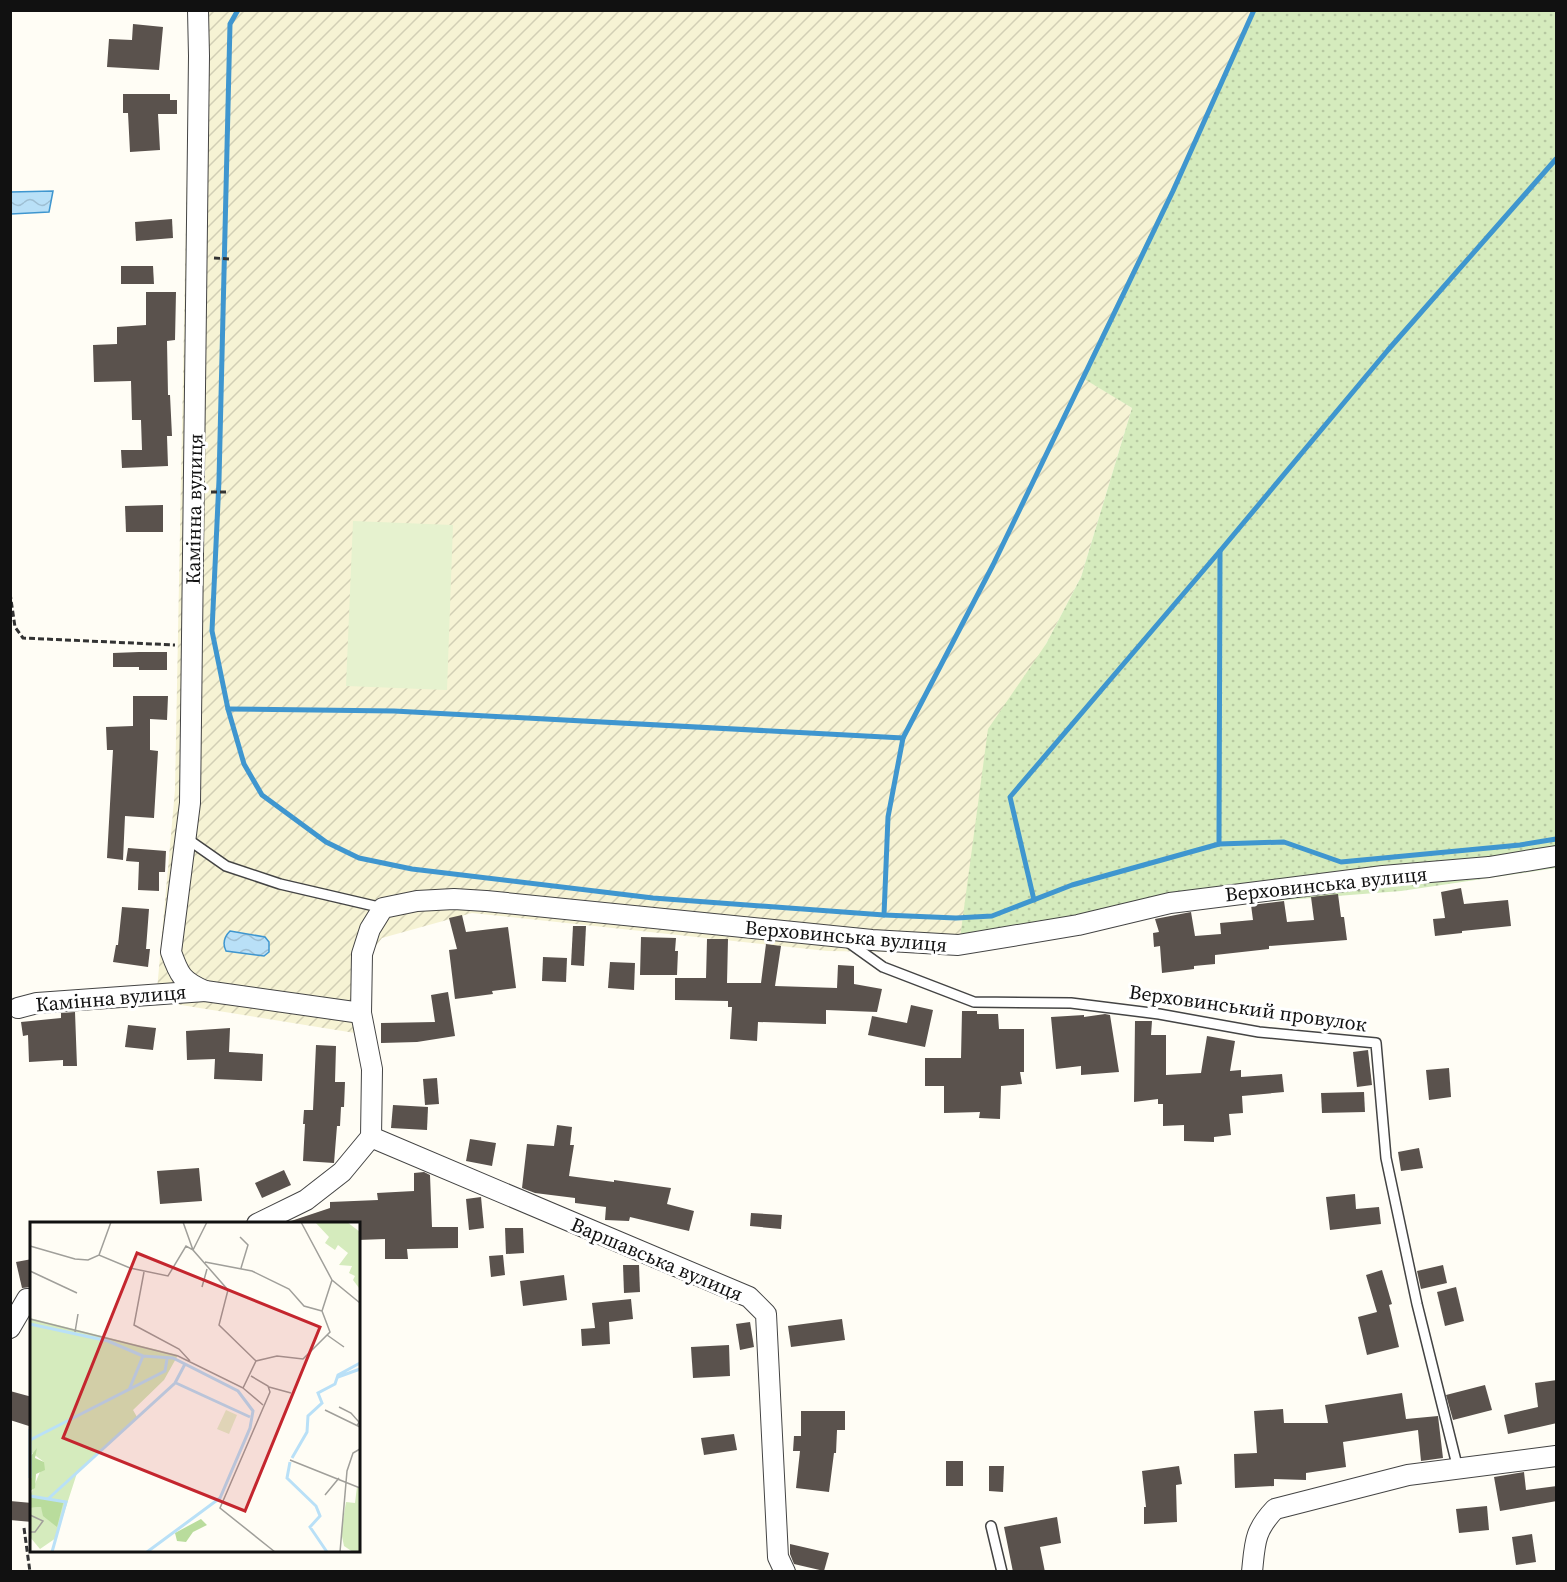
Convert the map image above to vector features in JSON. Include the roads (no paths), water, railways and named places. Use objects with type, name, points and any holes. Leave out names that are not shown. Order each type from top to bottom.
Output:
[{"type":"street","name":"Камінна вулиця","points":[[198,10],[190,803],[171,952],[178,972],[188,983],[205,991]]},
{"type":"street","name":"Верховинська вулиця","points":[[383,908],[417,901],[454,899],[486,901],[841,937],[958,945],[1078,925],[1170,903],[1371,877],[1489,867],[1557,856]]},
{"type":"street","points":[[261,1222],[306,1200],[342,1172],[371,1137],[372,1069],[361,1012],[362,954],[370,929],[383,908]]},
{"type":"street","name":"Камінна вулиця","points":[[18,1008],[37,1003],[205,991],[361,1012]]},
{"type":"street","name":"Варшавська вулиця","points":[[371,1137],[749,1297],[766,1314],[778,1557],[785,1572]]},
{"type":"street","points":[[10,1328],[27,1299],[30,1299]]},
{"type":"street","points":[[1252,1572],[1256,1538],[1262,1523],[1275,1509],[1408,1475],[1557,1456]]},
{"type":"lane","points":[[186,838],[226,866],[280,884],[383,908]]},
{"type":"lane","name":"Верховинський провулок","points":[[841,937],[883,967],[974,1002],[1071,1003],[1159,1014],[1259,1032],[1376,1043],[1386,1158],[1417,1304],[1458,1469]]},
{"type":"lane","points":[[991,1526],[1002,1572]]},
{"type":"water","points":[[53,191],[49,212],[11,214],[11,192]]},
{"type":"water","points":[[230,931],[265,937],[269,942],[269,952],[264,956],[226,951],[224,940]]},
{"type":"waterway","points":[[238,10],[230,24],[219,480],[212,631],[228,709],[244,764],[262,795],[326,842],[359,858],[412,869],[653,898],[956,918],[992,916],[1072,885],[1219,844],[1220,551]]},
{"type":"waterway","points":[[884,915],[888,817],[903,738],[993,565],[1173,191],[1254,10]]},
{"type":"waterway","points":[[1034,900],[1010,797],[1388,350],[1556,159]]},
{"type":"waterway","points":[[228,709],[394,711],[903,738]]},
{"type":"waterway","points":[[1219,844],[1284,842],[1341,862],[1520,845],[1556,839]]}]
